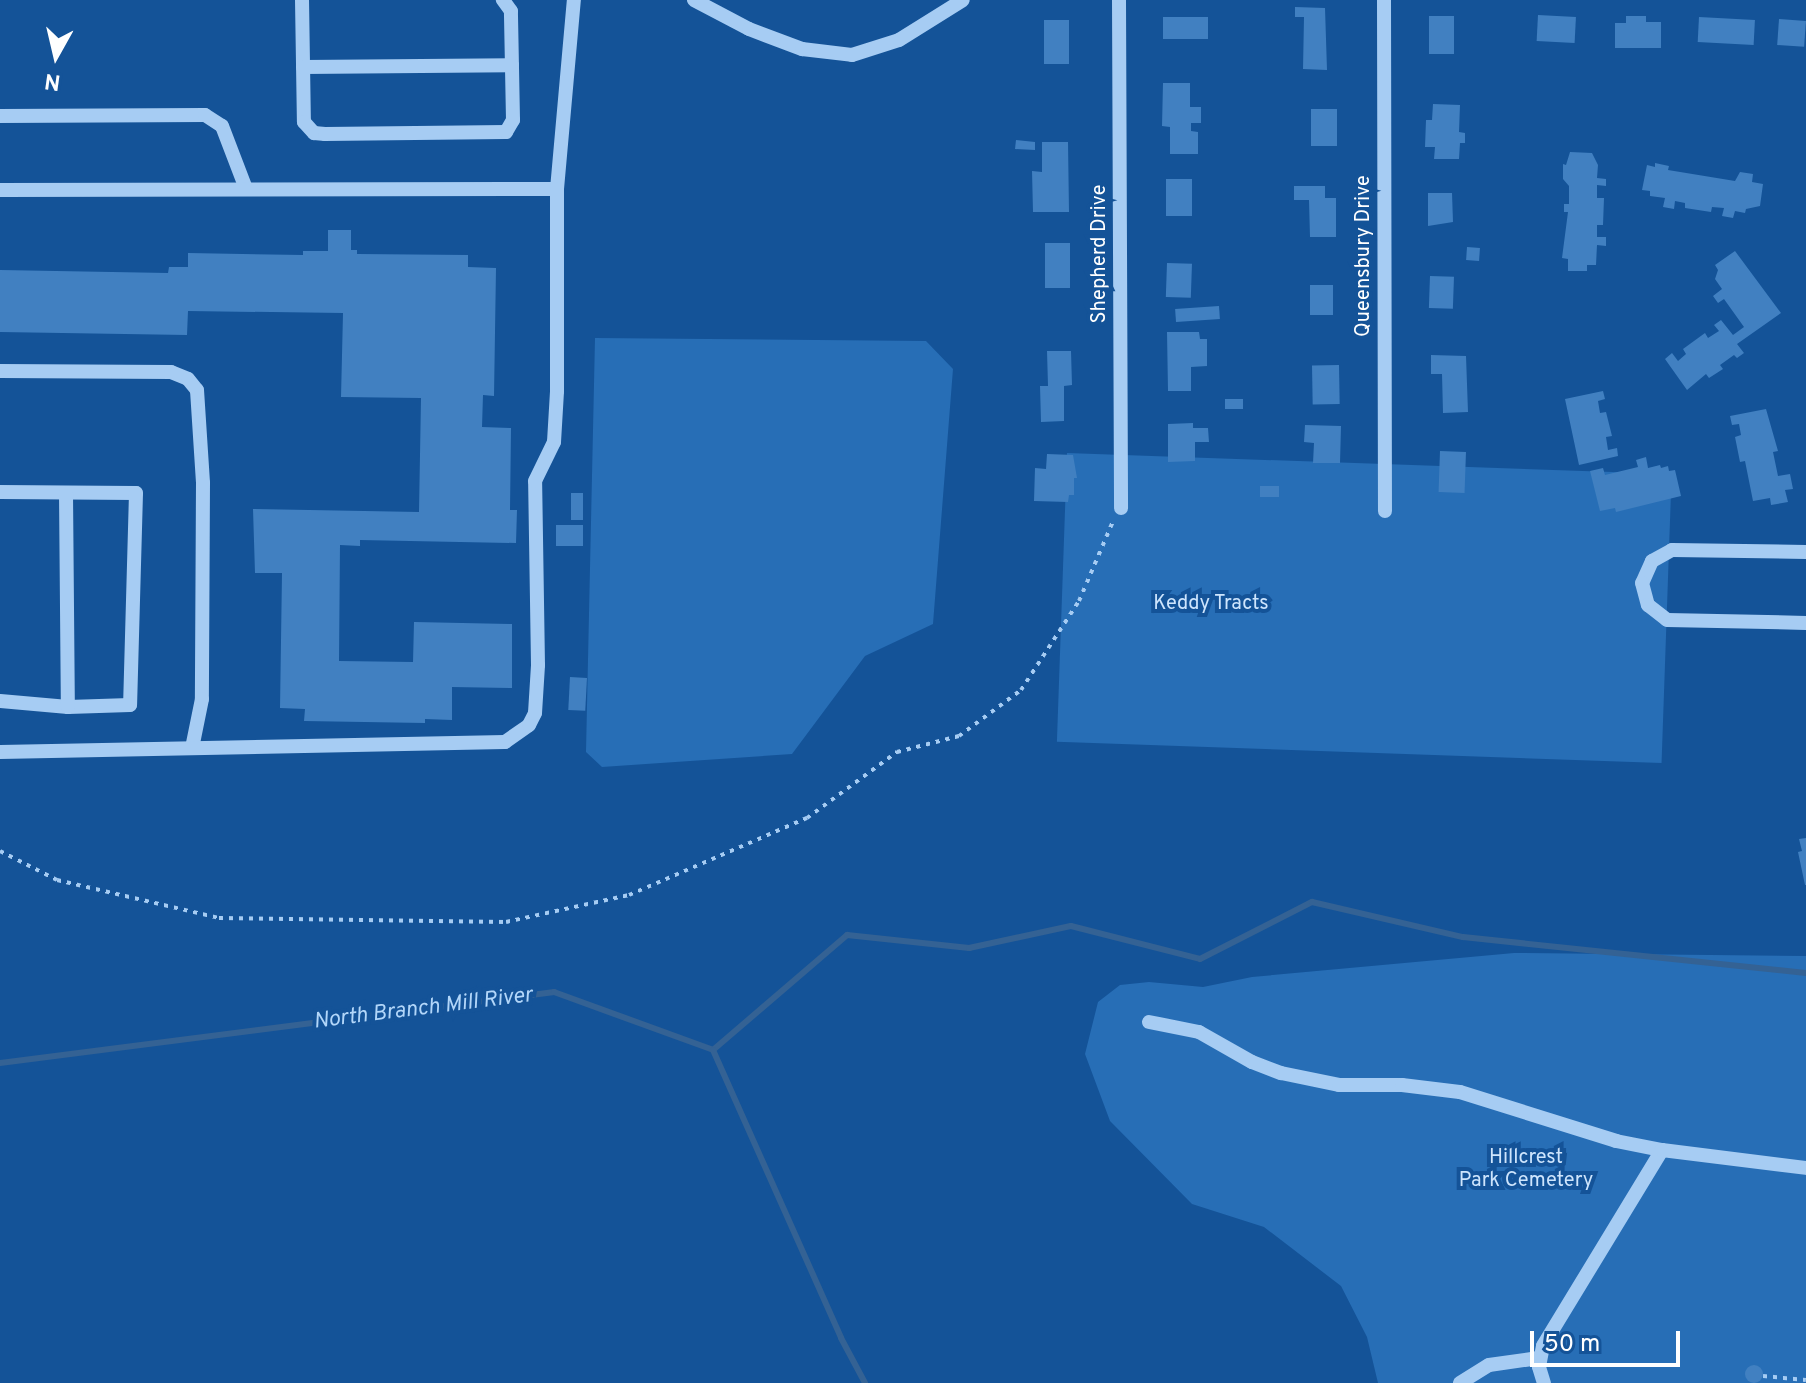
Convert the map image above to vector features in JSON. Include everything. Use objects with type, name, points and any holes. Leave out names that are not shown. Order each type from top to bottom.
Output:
[{"type":"street","points":[[302,0],[304,122],[314,133],[501,134],[511,127],[513,120],[511,11],[503,0]]},
{"type":"street","points":[[0,752],[489,743],[505,742],[523,731],[535,713],[538,665],[535,481],[554,442],[557,189],[574,0]]},
{"type":"street","points":[[694,0],[749,29],[802,49],[852,55],[899,40],[963,0]]},
{"type":"street","name":"Shepherd Drive","points":[[1119,0],[1121,508]]},
{"type":"street","name":"Queensbury Drive","points":[[1384,0],[1385,511]]},
{"type":"street","points":[[303,67],[512,65]]},
{"type":"street","points":[[0,116],[205,115],[222,126],[246,189]]},
{"type":"street","points":[[0,190],[557,189]]},
{"type":"street","points":[[0,371],[171,372],[188,379],[197,390],[203,483],[202,699],[192,748]]},
{"type":"street","points":[[0,492],[136,493],[130,705],[68,707],[0,701]]},
{"type":"street","points":[[66,493],[68,707]]},
{"type":"street","points":[[1806,552],[1672,550],[1652,561],[1642,583],[1648,605],[1667,620],[1806,623]]},
{"type":"street","points":[[1149,1022],[1199,1032],[1252,1062],[1281,1073],[1339,1085],[1415,1086],[1460,1092],[1616,1141],[1662,1150],[1806,1168]]},
{"type":"street","points":[[1544,1383],[1539,1358],[1662,1150]]},
{"type":"street","points":[[1460,1383],[1489,1365],[1539,1358]]},
{"type":"path","points":[[0,851],[57,880],[219,918],[506,922],[629,895],[807,818],[897,752],[959,736],[1021,690],[1079,601],[1107,531],[1121,508]]},
{"type":"path","points":[[1763,1376],[1806,1380]]},
{"type":"green space","points":[[595,338],[926,341],[953,369],[933,624],[865,656],[792,754],[602,767],[586,752]]},
{"type":"green space","name":"Keddy Tracts","points":[[1067,453],[1672,474],[1662,763],[1057,742]]},
{"type":"green space","name":"Hillcrest Park Cemetery","points":[[1514,953],[1806,956],[1806,1383],[1378,1383],[1367,1337],[1341,1286],[1264,1227],[1192,1204],[1110,1121],[1085,1054],[1098,1002],[1120,985],[1149,982],[1203,987],[1252,977]]},
{"type":"building","points":[[1295,7],[1325,8],[1327,70],[1303,69],[1304,17],[1295,17]]},
{"type":"building","points":[[1538,15],[1576,17],[1575,43],[1537,41]]},
{"type":"building","points":[[1429,16],[1454,16],[1454,54],[1429,54]]},
{"type":"building","points":[[1626,16],[1646,16],[1646,22],[1661,22],[1661,48],[1615,48],[1615,23],[1626,23]]},
{"type":"building","points":[[1163,17],[1208,17],[1208,39],[1163,39]]},
{"type":"building","points":[[1699,17],[1755,20],[1754,45],[1698,42]]},
{"type":"building","points":[[1779,19],[1806,21],[1804,47],[1777,45]]},
{"type":"building","points":[[1044,20],[1069,20],[1069,64],[1044,64]]},
{"type":"building","points":[[1163,83],[1190,83],[1190,107],[1201,107],[1201,123],[1191,123],[1191,131],[1198,132],[1198,154],[1170,154],[1170,127],[1162,126]]},
{"type":"building","points":[[1433,104],[1460,105],[1459,132],[1465,133],[1465,143],[1460,143],[1459,159],[1434,159],[1435,147],[1425,147],[1426,120],[1432,120]]},
{"type":"building","points":[[1311,109],[1337,109],[1337,146],[1311,146]]},
{"type":"building","points":[[1016,140],[1035,142],[1035,150],[1015,149]]},
{"type":"building","points":[[1042,142],[1068,142],[1069,212],[1033,212],[1032,171],[1042,172]]},
{"type":"building","points":[[1570,152],[1592,153],[1598,165],[1597,178],[1606,179],[1606,186],[1597,185],[1597,198],[1604,198],[1603,225],[1597,225],[1597,237],[1606,237],[1606,246],[1597,245],[1596,265],[1587,265],[1587,271],[1568,271],[1568,259],[1562,258],[1568,212],[1564,212],[1564,204],[1569,204],[1569,186],[1563,179],[1563,164],[1566,165]]},
{"type":"building","points":[[1655,163],[1669,166],[1668,170],[1735,181],[1740,172],[1753,174],[1752,182],[1763,184],[1760,206],[1746,209],[1745,213],[1735,211],[1733,218],[1722,216],[1724,208],[1712,207],[1711,212],[1685,208],[1685,203],[1675,201],[1674,209],[1663,207],[1665,198],[1650,196],[1650,191],[1642,190],[1647,165],[1655,167]]},
{"type":"building","points":[[1166,179],[1192,179],[1192,216],[1166,216]]},
{"type":"building","points":[[1294,186],[1325,186],[1325,198],[1336,198],[1336,237],[1310,237],[1309,200],[1294,200]]},
{"type":"building","points":[[1428,193],[1452,193],[1453,222],[1428,226]]},
{"type":"building","points":[[328,230],[351,230],[351,250],[357,250],[357,254],[468,255],[468,267],[496,268],[494,396],[483,395],[482,427],[511,428],[510,510],[517,510],[516,543],[360,540],[360,546],[340,545],[339,661],[413,662],[414,622],[512,624],[512,688],[452,687],[452,720],[425,719],[425,723],[304,721],[305,709],[280,708],[282,573],[255,573],[253,509],[419,512],[421,398],[341,397],[343,313],[188,311],[187,335],[0,332],[0,270],[168,273],[169,267],[188,267],[188,253],[303,255],[303,251],[328,251]]},
{"type":"building","points":[[1045,243],[1070,243],[1070,288],[1045,288]]},
{"type":"building","points":[[1467,247],[1480,248],[1479,261],[1466,260]]},
{"type":"building","points":[[1735,251],[1781,313],[1737,344],[1744,353],[1737,358],[1734,355],[1720,365],[1723,369],[1709,378],[1706,374],[1687,390],[1665,359],[1672,353],[1678,361],[1686,354],[1683,349],[1705,333],[1708,338],[1719,331],[1714,325],[1721,320],[1733,335],[1744,327],[1724,299],[1718,303],[1713,296],[1722,289],[1715,279],[1718,270],[1715,265]]},
{"type":"building","points":[[1167,263],[1192,264],[1191,298],[1166,297]]},
{"type":"building","points":[[1430,276],[1454,277],[1453,309],[1429,308]]},
{"type":"building","points":[[1310,285],[1333,285],[1333,315],[1310,315]]},
{"type":"building","points":[[1219,306],[1220,319],[1176,322],[1175,309]]},
{"type":"building","points":[[1167,332],[1199,332],[1200,339],[1207,339],[1207,366],[1191,367],[1191,391],[1168,391]]},
{"type":"building","points":[[1047,351],[1071,351],[1072,385],[1064,386],[1064,421],[1041,422],[1040,386],[1048,386]]},
{"type":"building","points":[[1431,355],[1466,356],[1468,412],[1443,413],[1442,374],[1431,374]]},
{"type":"building","points":[[1312,365],[1339,365],[1340,404],[1313,404]]},
{"type":"building","points":[[1603,391],[1605,399],[1598,401],[1600,413],[1606,412],[1612,436],[1606,437],[1608,450],[1617,448],[1618,456],[1579,465],[1565,399]]},
{"type":"building","points":[[1225,399],[1243,399],[1243,409],[1225,409]]},
{"type":"building","points":[[1766,409],[1778,451],[1773,452],[1778,476],[1790,474],[1793,489],[1785,490],[1788,502],[1771,505],[1770,498],[1753,501],[1745,461],[1740,462],[1735,437],[1741,435],[1739,424],[1732,425],[1730,416]]},
{"type":"building","points":[[1193,423],[1193,428],[1208,428],[1209,442],[1195,442],[1195,461],[1168,462],[1168,424]]},
{"type":"building","points":[[1305,425],[1341,426],[1340,463],[1313,463],[1314,443],[1304,442]]},
{"type":"building","points":[[1440,451],[1466,452],[1465,493],[1439,492]]},
{"type":"building","points":[[1047,454],[1073,455],[1077,478],[1074,478],[1074,495],[1069,495],[1068,502],[1034,501],[1035,468],[1046,469]]},
{"type":"building","points":[[1646,457],[1648,468],[1660,465],[1661,468],[1668,466],[1669,471],[1675,470],[1681,496],[1616,512],[1615,508],[1600,511],[1590,471],[1603,468],[1605,475],[1638,467],[1636,460]]},
{"type":"building","points":[[1260,486],[1279,486],[1279,497],[1260,497]]},
{"type":"building","points":[[571,493],[583,493],[583,520],[571,520]]},
{"type":"building","points":[[556,525],[583,525],[583,546],[556,546]]},
{"type":"building","points":[[570,677],[587,678],[585,711],[568,710]]},
{"type":"building","points":[[1806,838],[1805,885],[1798,852],[1802,851],[1799,839]]},
{"type":"building","points":[[1750,1365],[1758,1365],[1763,1374],[1761,1381],[1750,1383],[1745,1378],[1745,1370]]},
{"type":"waterway","points":[[713,1050],[847,935],[969,948],[1071,926],[1200,959],[1312,902],[1463,937],[1806,973]]},
{"type":"waterway","name":"North Branch Mill River","points":[[0,1063],[554,992],[713,1050],[841,1338],[865,1383]]}]
